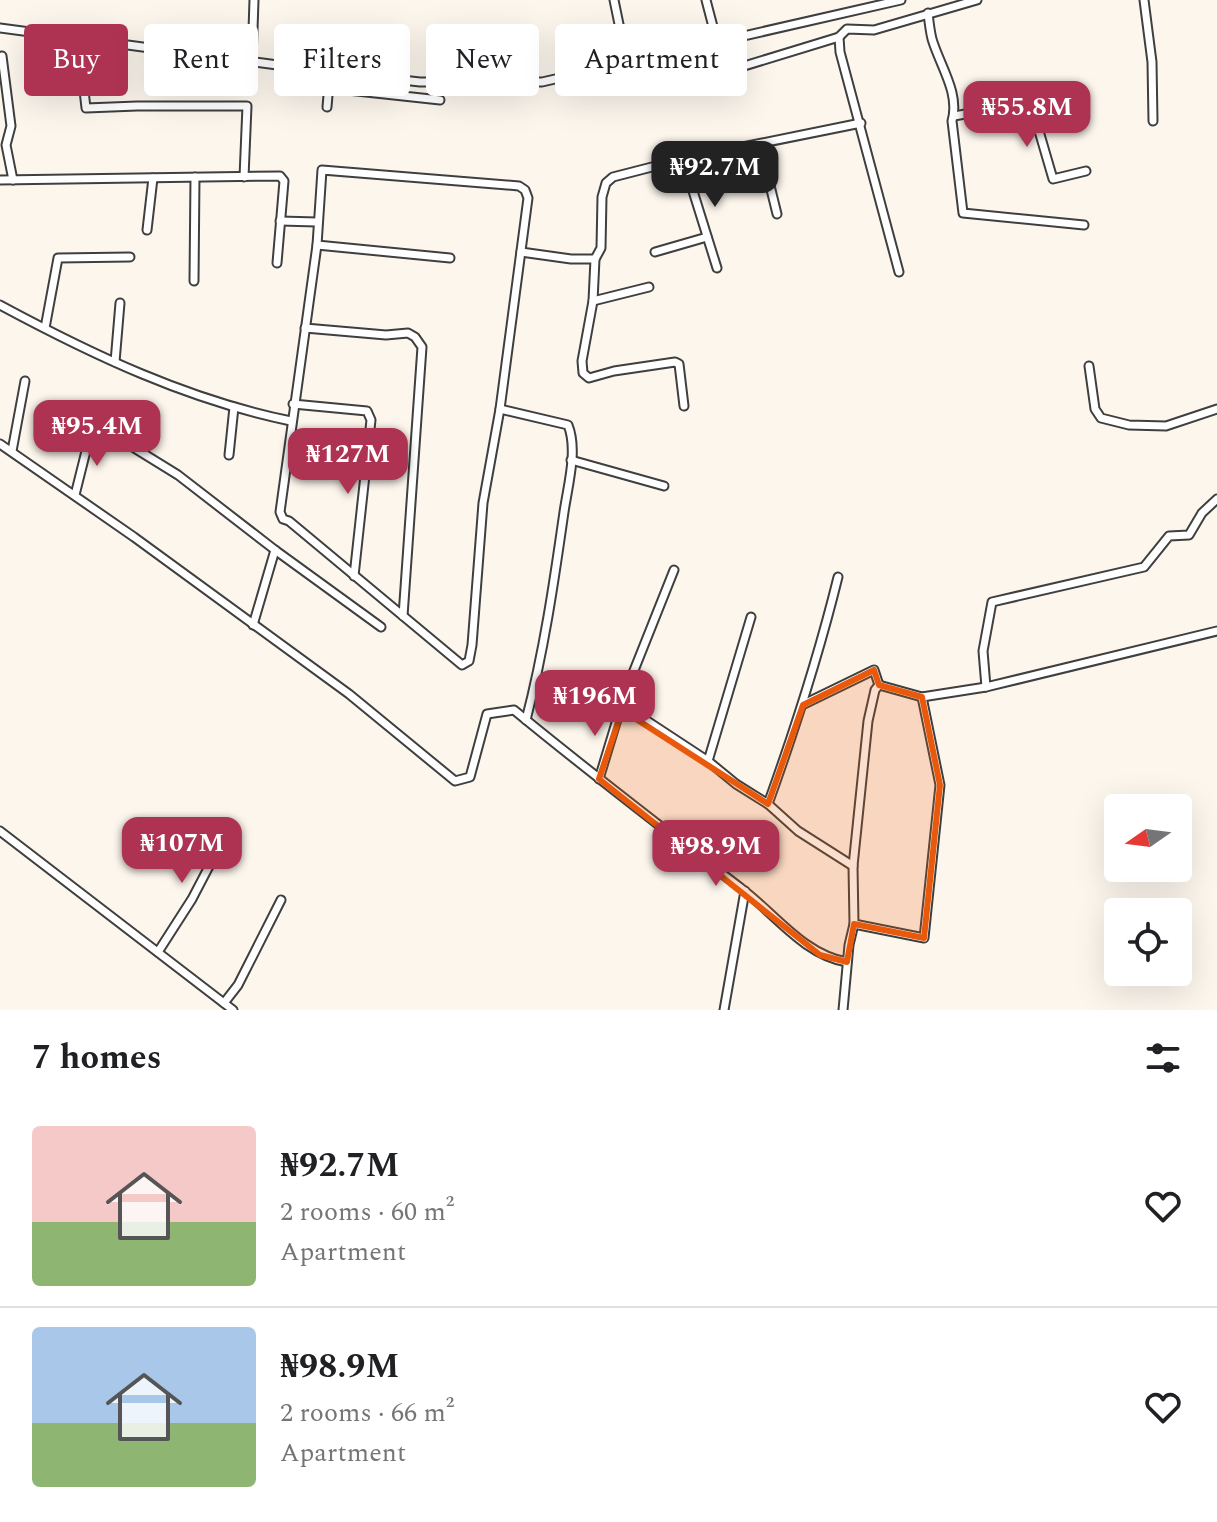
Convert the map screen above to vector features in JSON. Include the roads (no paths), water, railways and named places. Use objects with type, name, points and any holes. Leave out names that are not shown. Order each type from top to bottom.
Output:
[{"type":"street","points":[[253,24],[254,0]]},
{"type":"street","points":[[614,0],[619,24]]},
{"type":"street","points":[[706,0],[712,24]]},
{"type":"street","points":[[747,35],[901,0]]},
{"type":"street","points":[[747,65],[839,37],[847,29],[874,30],[977,0]]},
{"type":"street","points":[[1144,0],[1152,62],[1153,121]]},
{"type":"street","points":[[928,13],[933,40],[949,82],[955,110],[963,213],[1084,225]]},
{"type":"street","points":[[0,28],[144,46]]},
{"type":"street","points":[[839,37],[840,52],[899,272]]},
{"type":"street","points":[[2,56],[11,126],[6,145],[13,180]]},
{"type":"street","points":[[410,81],[542,82],[555,79]]},
{"type":"street","points":[[85,96],[86,108],[247,106],[244,177]]},
{"type":"street","points":[[327,107],[328,96]]},
{"type":"street","points":[[403,96],[440,100]]},
{"type":"street","points":[[954,116],[1028,103],[1032,107],[1053,179],[1086,171]]},
{"type":"street","points":[[684,406],[679,364],[675,362],[589,378],[583,373],[582,361],[593,301],[595,259],[601,248],[602,197],[606,183],[613,177],[683,159],[861,123]]},
{"type":"street","points":[[760,145],[777,214]]},
{"type":"street","points":[[683,159],[717,268]]},
{"type":"street","points":[[325,169],[519,186],[528,198],[500,409],[483,503],[472,645],[469,661],[462,665],[283,519],[280,512],[317,245],[317,222],[322,170],[325,169]]},
{"type":"street","points":[[0,180],[280,176],[277,263]]},
{"type":"street","points":[[194,281],[195,177]]},
{"type":"street","points":[[147,230],[153,178]]},
{"type":"street","points":[[280,221],[317,222]]},
{"type":"street","points":[[655,252],[707,237]]},
{"type":"street","points":[[317,245],[450,258]]},
{"type":"street","points":[[521,252],[595,259]]},
{"type":"street","points":[[45,328],[58,258],[130,257]]},
{"type":"street","points":[[593,301],[649,287]]},
{"type":"street","points":[[115,362],[120,303]]},
{"type":"street","points":[[0,305],[164,385],[291,421]]},
{"type":"street","points":[[305,328],[386,335],[408,333],[422,347],[403,616]]},
{"type":"street","points":[[1089,366],[1095,409],[1101,418],[1129,425],[1166,426],[1217,409]]},
{"type":"street","points":[[12,451],[25,381]]},
{"type":"street","points":[[293,404],[367,411],[371,420],[354,576]]},
{"type":"street","points":[[229,455],[234,407]]},
{"type":"street","points":[[500,409],[568,425],[571,460],[550,613],[526,720]]},
{"type":"street","points":[[75,495],[92,427],[102,428],[178,475],[381,627]]},
{"type":"street","points":[[0,444],[349,694],[455,781],[470,777],[487,714],[514,710],[745,891],[820,955],[847,962]]},
{"type":"street","points":[[571,460],[664,486]]},
{"type":"street","points":[[986,687],[983,651],[992,602],[1144,567],[1169,536],[1189,535],[1202,513],[1217,499]]},
{"type":"street","points":[[253,625],[275,550]]},
{"type":"street","points":[[599,779],[625,693],[674,570]]},
{"type":"street","points":[[768,804],[803,705],[838,577]]},
{"type":"street","points":[[708,761],[751,617]]},
{"type":"street","points":[[879,685],[922,697],[986,687],[1217,631]]},
{"type":"street","points":[[803,705],[874,670],[879,685]]},
{"type":"street","points":[[843,1010],[854,924],[853,866],[868,721],[879,685]]},
{"type":"street","points":[[854,924],[924,938],[940,785],[922,697]]},
{"type":"street","points":[[622,710],[635,713],[708,761],[768,804],[798,831],[853,866]]},
{"type":"street","points":[[158,952],[192,899],[228,830]]},
{"type":"street","points":[[0,831],[233,1010]]},
{"type":"street","points":[[724,1010],[745,891]]},
{"type":"street","points":[[224,1003],[238,985],[281,900]]}]
